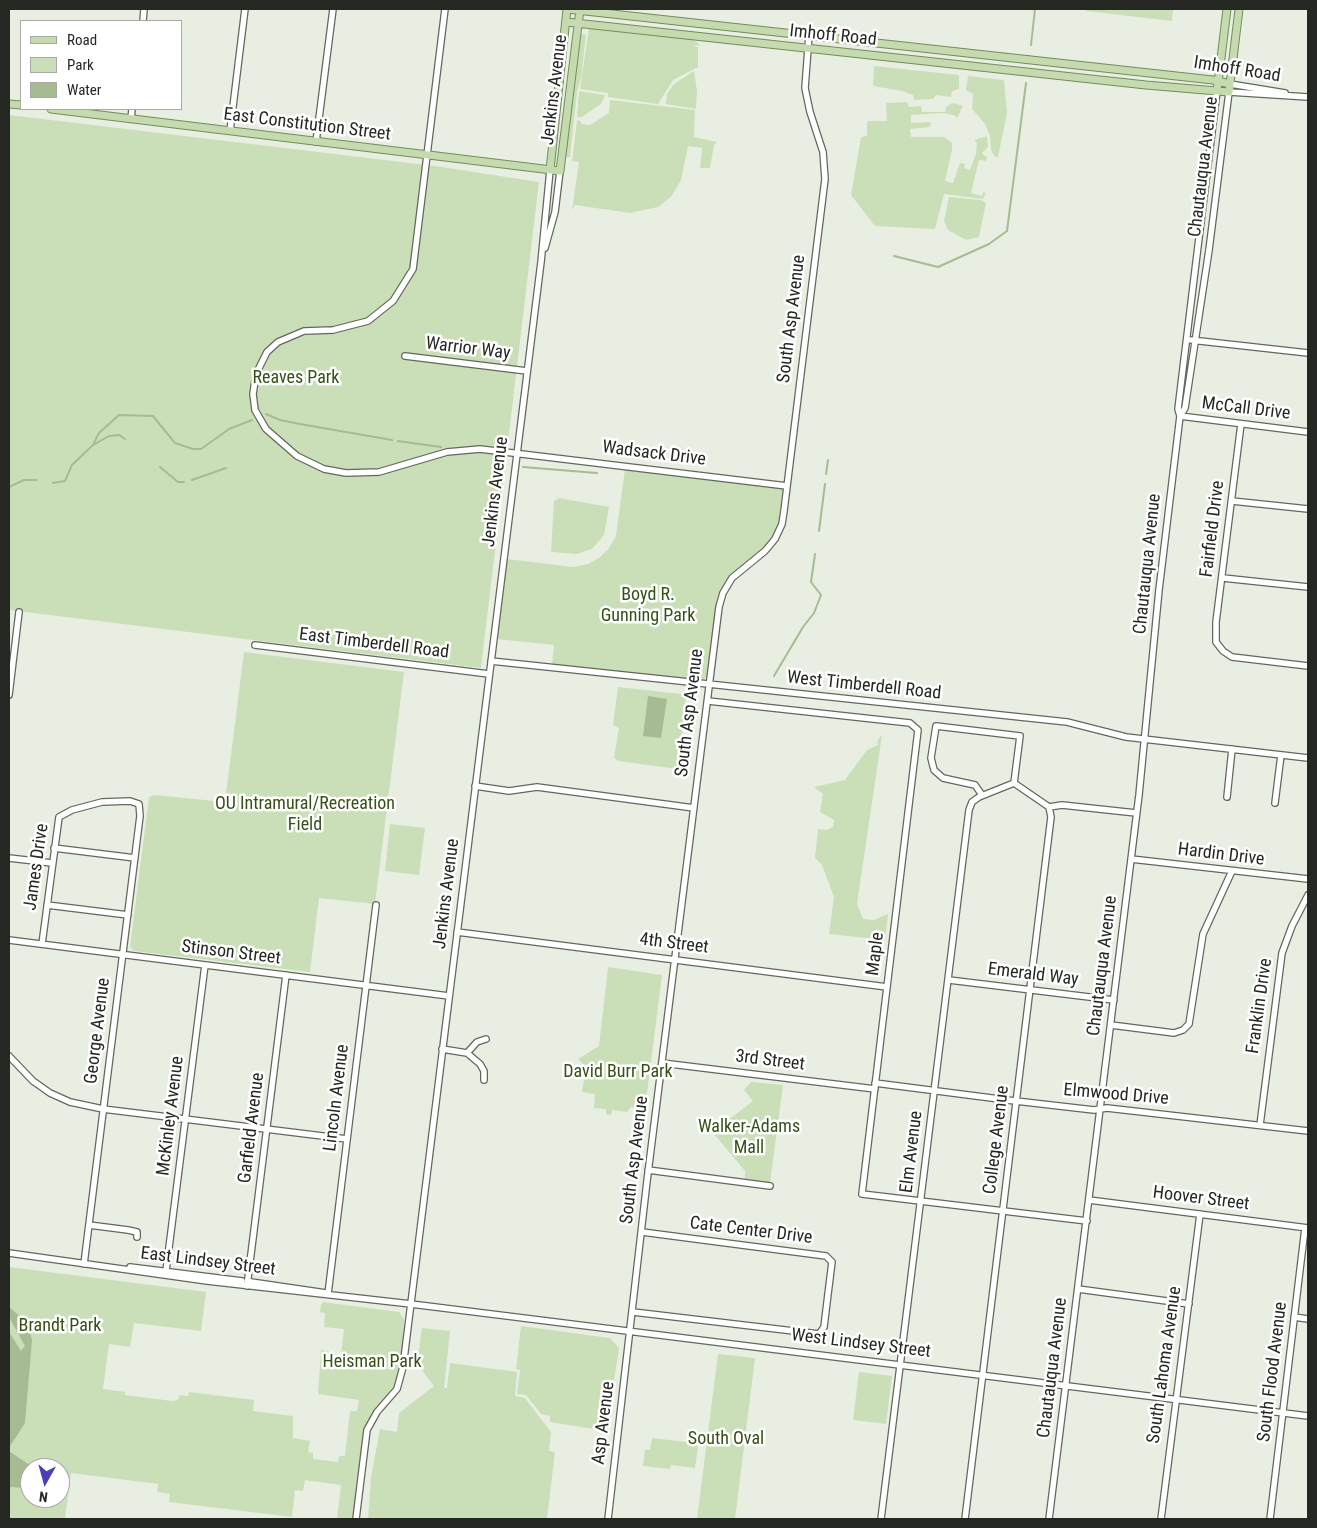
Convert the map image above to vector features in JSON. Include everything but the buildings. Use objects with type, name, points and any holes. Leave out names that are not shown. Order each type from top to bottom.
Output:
[{"type":"main road","name":"Imhoff Road","points":[[567,9],[1218,81],[1229,88]]},
{"type":"main road","name":"Jenkins Avenue","points":[[550,170],[567,9]]},
{"type":"main road","name":"Jenkins Avenue","points":[[560,172],[580,9]]},
{"type":"main road","name":"Chautauqua Avenue","points":[[1217,91],[1227,9]]},
{"type":"main road","name":"Chautauqua Avenue","points":[[1229,88],[1239,9]]},
{"type":"main road","name":"Imhoff Road","points":[[566,22],[1146,85],[1217,91],[1229,88]]},
{"type":"main road","name":"East Constitution Street","points":[[59,110],[560,172]]},
{"type":"street","points":[[230,131],[246,9]]},
{"type":"street","points":[[316,142],[333,9]]},
{"type":"street","name":"Wadsack Drive","points":[[445,9],[415,262],[405,285],[393,301],[368,320],[333,330],[304,331],[278,342],[267,352],[256,374],[253,394],[256,410],[266,430],[297,456],[324,469],[346,473],[379,472],[426,457],[464,450],[517,452],[787,486]]},
{"type":"street","name":"South Asp Avenue","points":[[631,1331],[648,1170],[721,598],[732,578],[766,550],[775,539],[782,524],[824,179],[823,152],[805,88],[810,35]]},
{"type":"street","name":"Imhoff Road","points":[[1229,88],[1308,96]]},
{"type":"street","name":"Chautauqua Avenue","points":[[1049,1519],[1131,859],[1145,740],[1159,590],[1180,416],[1184,408],[1210,238],[1229,88]]},
{"type":"street","name":"Chautauqua Avenue","points":[[1180,416],[1178,409],[1217,91]]},
{"type":"street","points":[[131,119],[132,110]]},
{"type":"street","name":"Jenkins Avenue","points":[[356,1519],[367,1430],[377,1412],[393,1395],[399,1384],[541,262],[550,170]]},
{"type":"street","name":"Jenkins Avenue","points":[[541,262],[554,212],[560,172]]},
{"type":"street","points":[[1187,340],[1308,353]]},
{"type":"street","name":"Warrior Way","points":[[405,356],[527,371]]},
{"type":"street","name":"McCall Drive","points":[[1180,416],[1308,432]]},
{"type":"street","name":"Fairfield Drive","points":[[1241,424],[1216,636],[1220,648],[1232,657],[1308,666]]},
{"type":"street","points":[[1232,501],[1308,509]]},
{"type":"street","points":[[1222,578],[1308,587]]},
{"type":"street","points":[[9,695],[12,647],[19,612]]},
{"type":"street","name":"East Timberdell Road","points":[[255,645],[489,674]]},
{"type":"street","name":"West Timberdell Road","points":[[491,661],[709,686],[1067,722],[1145,740],[1308,758]]},
{"type":"street","name":"Maple","points":[[708,701],[910,723],[917,728],[918,734],[862,1194],[921,1202]]},
{"type":"street","points":[[936,726],[1020,736],[1014,783],[982,795],[975,785],[944,778],[934,770],[931,758],[936,726]]},
{"type":"street","points":[[1227,797],[1232,749]]},
{"type":"street","points":[[1275,803],[1281,755]]},
{"type":"street","points":[[1014,783],[1049,806],[1062,805],[1136,813]]},
{"type":"street","points":[[475,786],[509,791],[537,787],[694,808]]},
{"type":"street","name":"Elm Avenue","points":[[882,1519],[969,810],[972,802],[982,795]]},
{"type":"street","name":"James Drive","points":[[42,944],[58,819],[66,812],[102,802],[117,800],[137,803]]},
{"type":"street","name":"George Avenue","points":[[84,1264],[135,858],[140,810],[137,803]]},
{"type":"street","name":"College Avenue","points":[[965,1519],[1051,817],[1049,806]]},
{"type":"street","points":[[54,848],[135,858]]},
{"type":"street","points":[[9,858],[52,863]]},
{"type":"street","name":"Hardin Drive","points":[[1131,859],[1308,880]]},
{"type":"street","points":[[1111,1025],[1174,1033],[1183,1030],[1189,1024],[1204,934],[1232,871]]},
{"type":"street","name":"Franklin Drive","points":[[1260,1125],[1282,953],[1292,926],[1308,895]]},
{"type":"street","points":[[47,904],[128,915]]},
{"type":"street","name":"Lincoln Avenue","points":[[328,1294],[376,905]]},
{"type":"street","name":"4th Street","points":[[457,932],[887,986]]},
{"type":"street","name":"Stinson Street","points":[[9,940],[449,996]]},
{"type":"street","name":"McKinley Avenue","points":[[166,1271],[204,965]]},
{"type":"street","name":"Garfield Avenue","points":[[247,1284],[286,975]]},
{"type":"street","name":"Emerald Way","points":[[949,980],[1114,1000]]},
{"type":"street","points":[[468,1052],[477,1042],[486,1038]]},
{"type":"street","points":[[442,1048],[468,1052],[480,1064],[484,1071],[484,1080]]},
{"type":"street","points":[[9,1056],[27,1076],[50,1093],[70,1102],[103,1109],[348,1138]]},
{"type":"street","name":"3rd Street","points":[[662,1063],[875,1086],[922,1089]]},
{"type":"street","name":"Elmwood Drive","points":[[922,1089],[1017,1101],[1100,1109],[1108,1108],[1308,1131]]},
{"type":"street","points":[[648,1170],[770,1186]]},
{"type":"street","name":"Hoover Street","points":[[1089,1200],[1307,1228]]},
{"type":"street","points":[[921,1202],[1087,1221]]},
{"type":"street","name":"South Lahoma Avenue","points":[[1160,1519],[1200,1214]]},
{"type":"street","points":[[89,1225],[137,1232],[137,1237]]},
{"type":"street","name":"South Flood Avenue","points":[[1270,1519],[1294,1317],[1307,1228]]},
{"type":"street","name":"Cate Center Drive","points":[[633,1312],[816,1334],[823,1330],[828,1300],[832,1262],[826,1256],[642,1232]]},
{"type":"street","name":"East Lindsey Street","points":[[9,1253],[247,1284]]},
{"type":"street","name":"East Lindsey Street","points":[[84,1264],[92,1262],[166,1271],[318,1295],[328,1294],[410,1304]]},
{"type":"street","points":[[1078,1289],[1188,1304]]},
{"type":"street","name":"West Lindsey Street","points":[[410,1304],[901,1366],[1066,1384],[1308,1416]]},
{"type":"street","points":[[1294,1317],[1308,1319]]},
{"type":"street","name":"Asp Avenue","points":[[608,1519],[631,1331]]},
{"type":"green space","points":[[1086,9],[1173,9],[1172,21],[1086,11]]},
{"type":"green space","points":[[589,28],[693,39],[700,45],[693,46],[698,47],[698,67],[673,80],[658,104],[608,97],[608,93],[580,89]]},
{"type":"green space","points":[[581,34],[586,35],[581,78],[577,92],[570,157],[565,157]]},
{"type":"green space","points":[[874,66],[959,75],[959,89],[952,91],[951,97],[936,95],[933,99],[914,100],[913,95],[902,91],[873,86]]},
{"type":"green space","points":[[694,71],[697,91],[696,109],[666,104],[667,94],[674,84]]},
{"type":"green space","points":[[968,76],[1004,80],[1007,113],[998,157],[995,157],[991,150],[990,136],[985,124],[972,109],[973,94],[966,90]]},
{"type":"green space","points":[[579,91],[605,95],[601,104],[582,117],[577,117]]},
{"type":"green space","points":[[610,100],[695,110],[694,137],[717,142],[714,145],[710,168],[700,168],[702,148],[688,146],[681,180],[671,197],[658,207],[630,213],[575,205],[572,210],[579,162],[572,161],[577,120],[581,121],[581,124],[590,125],[609,113]]},
{"type":"green space","points":[[907,102],[909,107],[921,106],[922,112],[945,112],[946,107],[953,103],[963,106],[957,118],[954,115],[943,113],[911,115],[911,123],[931,122],[930,127],[910,129],[911,137],[944,137],[952,143],[945,181],[953,183],[960,163],[965,164],[964,168],[970,170],[976,154],[977,143],[974,140],[987,136],[988,147],[982,153],[987,158],[986,161],[979,160],[971,193],[982,196],[983,192],[986,193],[983,199],[944,194],[935,229],[875,226],[851,195],[861,137],[867,136],[867,121],[887,121],[886,103]]},
{"type":"green space","name":"Reaves Park","points":[[9,115],[435,166],[539,182],[481,668],[9,610]]},
{"type":"green space","points":[[949,197],[981,200],[986,203],[979,237],[966,240],[948,230],[944,221]]},
{"type":"green space","name":"Boyd R. Gunning Park","points":[[625,469],[784,489],[781,516],[773,536],[759,552],[733,573],[717,600],[707,676],[703,680],[552,665],[554,645],[497,639],[507,559],[573,567],[588,564],[599,558],[609,548],[616,536]]},
{"type":"green space","points":[[559,498],[609,507],[604,535],[592,549],[577,554],[551,552],[554,501]]},
{"type":"green space","name":"OU Intramural/Recreation Field","points":[[244,652],[404,672],[375,904],[319,898],[310,972],[134,951],[130,947],[149,797],[154,795],[225,802]]},
{"type":"green space","points":[[618,687],[681,694],[686,697],[685,705],[693,706],[691,723],[683,723],[677,769],[619,761],[614,758],[619,728],[613,725]]},
{"type":"green space","points":[[882,735],[857,904],[863,919],[874,920],[888,914],[885,940],[829,934],[834,897],[822,865],[815,858],[818,829],[826,830],[833,827],[834,820],[820,812],[823,794],[814,787],[845,780],[867,750],[878,745],[877,741]]},
{"type":"green space","points":[[390,824],[425,828],[419,875],[385,871]]},
{"type":"green space","name":"David Burr Park","points":[[608,967],[662,975],[645,1109],[631,1107],[627,1112],[612,1110],[611,1115],[606,1114],[606,1109],[594,1108],[595,1094],[582,1092],[586,1067],[578,1059],[599,1046]]},
{"type":"green space","name":"Walker-Adams Mall","points":[[751,1082],[783,1085],[770,1183],[745,1179],[745,1171],[714,1134],[716,1133],[714,1131],[753,1101],[744,1090]]},
{"type":"green space","points":[[9,1267],[206,1292],[201,1331],[134,1323],[130,1347],[109,1344],[103,1389],[125,1392],[125,1395],[172,1401],[178,1400],[179,1395],[188,1396],[189,1392],[254,1400],[253,1411],[293,1416],[293,1438],[310,1441],[308,1452],[313,1453],[313,1459],[338,1462],[339,1456],[345,1456],[350,1411],[357,1411],[359,1400],[318,1394],[321,1350],[331,1352],[330,1361],[340,1363],[344,1329],[324,1327],[325,1313],[320,1312],[321,1305],[323,1302],[399,1312],[404,1319],[403,1367],[397,1389],[368,1428],[357,1519],[337,1519],[341,1485],[305,1480],[303,1491],[295,1490],[292,1517],[169,1502],[170,1494],[157,1492],[158,1484],[71,1473],[70,1481],[70,1458],[20,1458],[20,1508],[66,1508],[65,1519],[9,1519]]},
{"type":"green space","points":[[521,1326],[610,1338],[619,1348],[606,1431],[550,1422],[550,1416],[541,1414],[526,1395],[517,1394],[520,1370],[516,1369]]},
{"type":"green space","points":[[422,1328],[450,1331],[444,1388],[447,1388],[450,1363],[517,1372],[515,1396],[525,1398],[551,1432],[549,1451],[555,1452],[547,1519],[368,1519],[371,1478],[380,1429],[397,1432],[399,1413],[434,1386],[417,1364]]},
{"type":"green space","name":"South Oval","points":[[718,1354],[755,1358],[735,1519],[697,1519]]},
{"type":"green space","points":[[859,1372],[892,1376],[886,1424],[853,1420]]},
{"type":"green space","points":[[652,1438],[695,1443],[698,1447],[695,1468],[671,1465],[670,1469],[643,1466],[645,1450],[650,1450]]},
{"type":"water","points":[[648,696],[667,699],[661,738],[643,736]]},
{"type":"water","points":[[9,1307],[27,1322],[32,1340],[25,1423],[9,1448],[9,1332],[21,1351],[25,1346],[9,1317]]},
{"type":"water","points":[[9,1451],[20,1458],[20,1488],[11,1487],[9,1492]]},
{"type":"waterway","points":[[1031,45],[1035,9]]},
{"type":"waterway","points":[[894,256],[938,267],[989,244],[1007,231],[1026,83]]},
{"type":"waterway","points":[[266,414],[280,420],[392,440]]},
{"type":"waterway","points":[[93,445],[99,433],[119,415],[153,416],[175,443],[193,449],[201,449],[229,429],[252,420]]},
{"type":"waterway","points":[[53,483],[65,481],[72,465],[93,445],[109,436],[119,435],[125,439]]},
{"type":"waterway","points":[[398,441],[441,447]]},
{"type":"waterway","points":[[494,457],[502,465]]},
{"type":"waterway","points":[[826,474],[828,460]]},
{"type":"waterway","points":[[160,467],[178,482],[184,482]]},
{"type":"waterway","points":[[523,467],[597,473]]},
{"type":"waterway","points":[[192,480],[226,468]]},
{"type":"waterway","points":[[9,487],[24,480],[37,480]]},
{"type":"waterway","points":[[819,531],[825,484]]},
{"type":"waterway","points":[[774,676],[803,627],[814,613],[821,595],[811,582],[815,554]]},
{"type":"park label","name":"Brandt Park","points":[[60,1326]]},
{"type":"park label","name":"Heisman Park","points":[[372,1362]]}]
